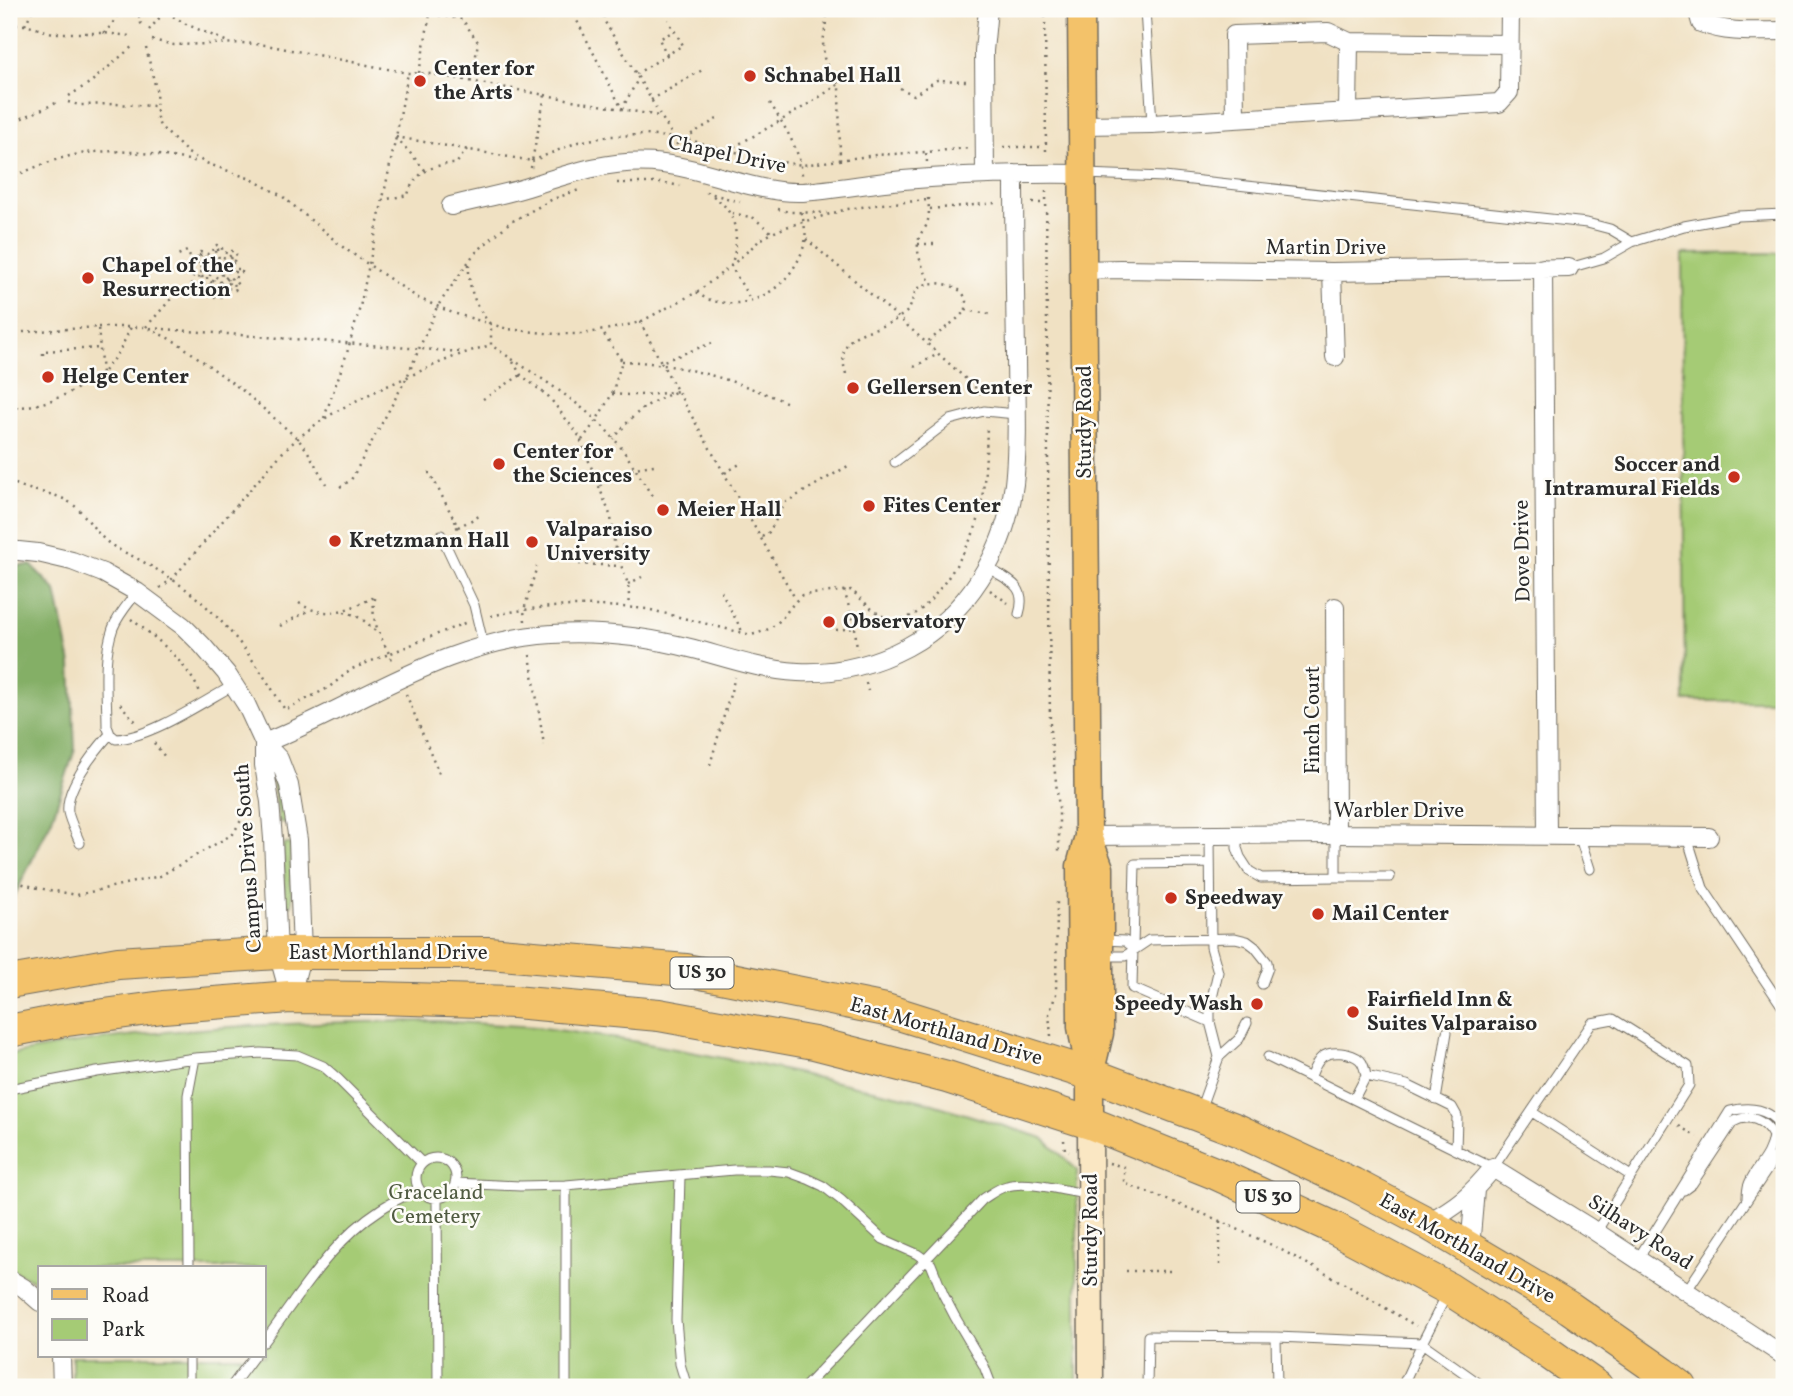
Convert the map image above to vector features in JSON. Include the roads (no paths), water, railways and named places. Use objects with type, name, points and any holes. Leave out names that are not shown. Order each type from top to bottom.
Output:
[{"type":"highway","name":"East Morthland Drive","points":[[9,982],[118,963],[290,953],[489,953],[686,970],[886,1010],[1090,1074],[1249,1135],[1353,1184],[1427,1223],[1570,1308],[1681,1387]]},
{"type":"highway","name":"East Morthland Drive","points":[[9,1031],[163,1007],[290,997],[514,1002],[659,1015],[814,1043],[947,1077],[1090,1123],[1217,1174],[1332,1227],[1449,1289],[1597,1387]]},
{"type":"main road","name":"Sturdy Road","points":[[1081,9],[1088,836],[1080,866],[1081,1027],[1090,1074],[1090,1123]]},
{"type":"main road","name":"Sturdy Road","points":[[1088,836],[1100,868],[1101,948],[1100,1033],[1090,1074]]},
{"type":"street","points":[[985,175],[984,51],[988,9]]},
{"type":"street","points":[[1082,125],[1152,124],[1499,103],[1508,92],[1510,9]]},
{"type":"street","points":[[1699,16],[1726,31],[1784,31]]},
{"type":"street","points":[[1235,119],[1234,35],[1328,32],[1349,42],[1509,44]]},
{"type":"street","points":[[1348,112],[1349,42]]},
{"type":"street","name":"Chapel Drive","points":[[451,205],[527,187],[578,170],[615,163],[656,163],[686,178],[801,192],[907,180],[985,175],[1083,174]]},
{"type":"street","points":[[264,743],[292,732],[399,678],[484,647],[528,637],[590,633],[625,635],[655,640],[771,670],[800,672],[831,672],[861,666],[892,655],[923,638],[949,618],[975,588],[1007,519],[1014,485],[1014,174]]},
{"type":"street","name":"Dove Drive","points":[[1543,268],[1548,835]]},
{"type":"street","name":"Martin Drive","points":[[1083,270],[1332,272],[1569,268]]},
{"type":"street","points":[[1332,272],[1335,357]]},
{"type":"street","name":"Campus Drive South","points":[[9,550],[72,561],[103,573],[137,592],[183,626],[202,645],[226,673],[246,704],[264,743],[279,759],[289,785],[295,817],[298,840],[290,953],[290,997]]},
{"type":"street","name":"Finch Court","points":[[1335,607],[1336,834]]},
{"type":"street","name":"Campus Drive South","points":[[264,743],[273,839],[290,953]]},
{"type":"street","name":"Warbler Drive","points":[[1088,836],[1336,834],[1709,837]]},
{"type":"street","name":"Sturdy Road","points":[[1090,1123],[1091,1387]]},
{"type":"street","points":[[1427,1223],[1460,1203],[1493,1168]]},
{"type":"street","name":"Silhavy Road","points":[[1493,1168],[1687,1290],[1784,1356]]},
{"type":"street","points":[[1470,1248],[1475,1190]]},
{"type":"street","points":[[9,1279],[38,1300]]},
{"type":"street","points":[[61,1358],[62,1387]]},
{"type":"lane","points":[[1145,9],[1152,124]]},
{"type":"lane","points":[[1083,174],[1164,177],[1587,223],[1610,229],[1632,242]]},
{"type":"lane","points":[[1569,268],[1604,258],[1632,242],[1684,226],[1738,216],[1784,214]]},
{"type":"lane","points":[[895,462],[950,419],[985,411],[1016,414]]},
{"type":"lane","points":[[442,536],[468,591],[484,647]]},
{"type":"lane","points":[[986,567],[1019,588],[1022,596],[1019,614]]},
{"type":"lane","points":[[137,592],[114,626],[109,645],[107,726],[110,734],[116,739],[130,738],[176,718],[234,685]]},
{"type":"lane","points":[[80,843],[68,810],[71,795],[77,779],[91,757],[110,734]]},
{"type":"lane","points":[[1237,834],[1240,857],[1249,871],[1261,877],[1390,877]]},
{"type":"lane","points":[[1336,834],[1336,877]]},
{"type":"lane","points":[[1210,835],[1211,947],[1218,972],[1210,1007],[1210,1022],[1219,1057]]},
{"type":"lane","points":[[1579,835],[1590,869]]},
{"type":"lane","points":[[1687,837],[1703,888],[1784,1009]]},
{"type":"lane","points":[[1210,863],[1135,864],[1132,988],[1210,1022]]},
{"type":"lane","points":[[1101,948],[1125,956],[1149,940],[1235,938],[1247,941],[1267,962],[1268,968],[1262,984]]},
{"type":"lane","points":[[1101,948],[1125,941],[1134,948]]},
{"type":"lane","points":[[1268,1057],[1493,1168],[1592,1023],[1614,1019],[1688,1066],[1689,1085],[1596,1232]]},
{"type":"lane","points":[[1198,1115],[1219,1057],[1239,1039],[1247,1023]]},
{"type":"lane","points":[[1436,1100],[1447,1032]]},
{"type":"lane","points":[[9,1089],[97,1072],[195,1058],[281,1053],[309,1059],[323,1066],[422,1163]]},
{"type":"lane","points":[[1310,1078],[1323,1056],[1339,1053],[1357,1058],[1365,1068],[1366,1076],[1354,1099]]},
{"type":"lane","points":[[189,1266],[188,1095],[195,1058]]},
{"type":"lane","points":[[1366,1076],[1407,1085],[1452,1107],[1457,1116],[1456,1150]]},
{"type":"lane","points":[[1638,1259],[1730,1111],[1742,1108],[1760,1109],[1778,1122],[1784,1134],[1782,1149],[1687,1290]]},
{"type":"lane","points":[[1532,1112],[1631,1176]]},
{"type":"lane","points":[[1679,1193],[1692,1184],[1733,1122],[1749,1117],[1766,1125],[1773,1136],[1767,1156],[1748,1185],[1747,1200]]},
{"type":"lane","points":[[439,1158],[451,1166],[455,1183],[448,1194],[437,1198],[424,1194],[419,1189],[416,1177],[422,1163],[439,1158]]},
{"type":"lane","points":[[455,1183],[566,1185],[734,1170],[789,1172],[823,1186],[883,1239],[926,1259],[931,1264],[955,1317],[985,1366],[992,1387]]},
{"type":"lane","points":[[680,1176],[677,1347],[687,1387]]},
{"type":"lane","points":[[805,1387],[983,1199],[998,1189],[1023,1184],[1091,1195]]},
{"type":"lane","points":[[566,1185],[566,1387]]},
{"type":"lane","points":[[266,1339],[328,1256],[347,1236],[383,1207],[419,1189]]},
{"type":"lane","points":[[437,1198],[438,1387]]},
{"type":"lane","points":[[1402,1387],[1449,1289]]},
{"type":"lane","points":[[1147,1387],[1148,1336],[1276,1337],[1422,1343],[1484,1387]]},
{"type":"lane","points":[[1276,1337],[1277,1387]]},
{"type":"lane","points":[[189,1358],[189,1387]]},
{"type":"lane","points":[[230,1387],[252,1358]]},
{"type":"place","name":"Schnabel Hall","points":[[750,76]]},
{"type":"place","name":"Center for the Arts","points":[[420,81]]},
{"type":"place","name":"Chapel of the Resurrection","points":[[88,278]]},
{"type":"place","name":"Helge Center","points":[[48,377]]},
{"type":"place","name":"Gellersen Center","points":[[853,388]]},
{"type":"place","name":"Center for the Sciences","points":[[499,464]]},
{"type":"place","name":"Soccer and Intramural Fields","points":[[1734,477]]},
{"type":"place","name":"Fites Center","points":[[869,506]]},
{"type":"place","name":"Meier Hall","points":[[663,510]]},
{"type":"place","name":"Kretzmann Hall","points":[[335,541]]},
{"type":"place","name":"Valparaiso University","points":[[532,542]]},
{"type":"place","name":"Observatory","points":[[829,622]]},
{"type":"place","name":"Speedway","points":[[1171,898]]},
{"type":"place","name":"Mail Center","points":[[1318,914]]},
{"type":"place","name":"Speedy Wash","points":[[1257,1004]]},
{"type":"place","name":"Fairfield Inn & Suites Valparaiso","points":[[1353,1012]]},
{"type":"park label","name":"Graceland Cemetery","points":[[436,1205]]}]
